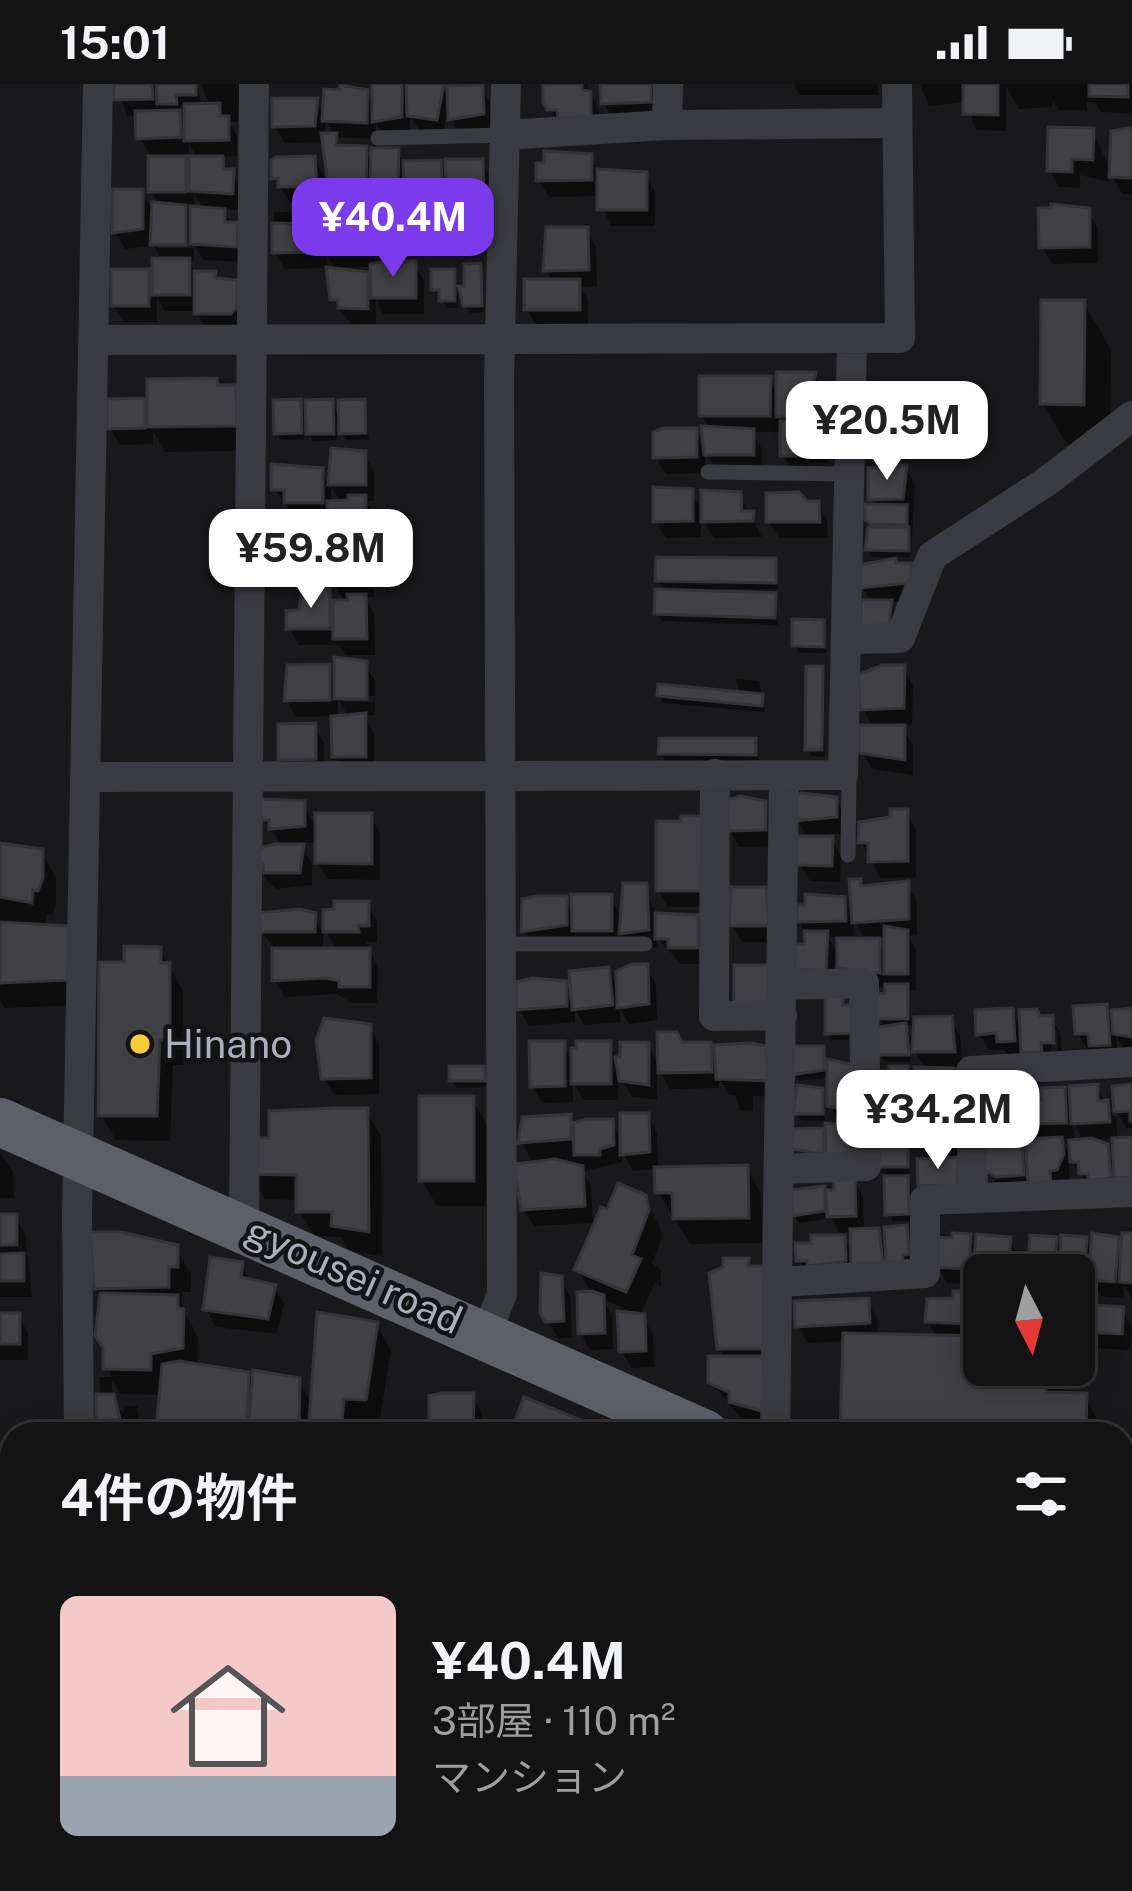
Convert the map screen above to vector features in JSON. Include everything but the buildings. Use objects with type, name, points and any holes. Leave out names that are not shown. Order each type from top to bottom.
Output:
[{"type":"highway","name":"gyousei road","points":[[0,1122],[679,1422]]},
{"type":"street","points":[[79,1422],[77,1215],[82,1158],[98,84]]},
{"type":"street","points":[[244,1226],[254,84]]},
{"type":"street","points":[[486,1334],[502,1294],[500,342],[506,84]]},
{"type":"street","points":[[667,125],[668,84]]},
{"type":"street","points":[[95,340],[900,338],[897,84]]},
{"type":"street","points":[[505,135],[667,125],[897,123]]},
{"type":"street","points":[[87,777],[843,775],[852,340]]},
{"type":"street","points":[[846,639],[900,638],[932,556],[1046,482],[1132,416]]},
{"type":"street","points":[[715,774],[714,1016],[864,983],[866,1166],[781,1169]]},
{"type":"street","points":[[775,1422],[781,1282],[784,776]]},
{"type":"street","points":[[973,1198],[971,1071],[1132,1062]]},
{"type":"street","points":[[781,1282],[925,1273],[926,1200],[1132,1192]]},
{"type":"lane","points":[[378,138],[505,135]]},
{"type":"lane","points":[[708,472],[849,474]]},
{"type":"lane","points":[[843,775],[849,779],[848,855]]},
{"type":"lane","points":[[501,944],[645,944]]},
{"type":"place","name":"Hinano","points":[[140,1044]]}]
